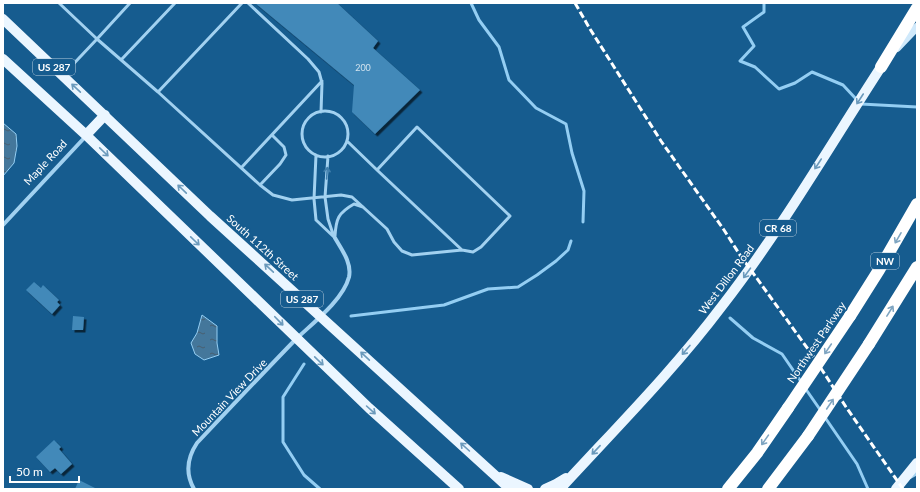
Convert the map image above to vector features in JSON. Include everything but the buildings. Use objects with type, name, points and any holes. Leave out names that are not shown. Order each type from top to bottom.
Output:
[{"type":"highway","points":[[881,67],[917,8]]},
{"type":"highway","name":"Northwest Parkway","points":[[728,489],[757,453],[850,316],[879,270],[917,204]]},
{"type":"highway","name":"NW","points":[[768,489],[808,436],[869,344],[917,267]]},
{"type":"main road","name":"South 112th Street","points":[[3,19],[210,216],[510,489]]},
{"type":"main road","name":"West Dillon Road","points":[[560,489],[697,338],[722,306],[759,257],[881,67],[917,27]]},
{"type":"main road","name":"US 287","points":[[3,58],[86,135],[369,408],[459,489]]},
{"type":"main road","name":"Maple Road","points":[[86,135],[105,115]]},
{"type":"main road","points":[[898,487],[917,464]]},
{"type":"main road","points":[[545,489],[576,472]]},
{"type":"main road","points":[[494,473],[528,489]]},
{"type":"street","name":"Maple Road","points":[[3,225],[86,135]]},
{"type":"street","name":"Mountain View Drive","points":[[194,489],[189,480],[188,470],[191,452],[197,443],[296,339],[321,316],[342,292],[346,285],[349,274],[349,266],[335,238]]},
{"type":"street","points":[[898,487],[917,473]]},
{"type":"lane","points":[[59,3],[97,39],[273,195],[292,200],[341,195],[352,197],[387,229],[394,242],[402,251],[412,255],[462,250],[473,252],[481,247],[510,216],[417,127],[377,170]]},
{"type":"lane","points":[[63,75],[130,3]]},
{"type":"lane","points":[[121,60],[175,3]]},
{"type":"lane","points":[[158,92],[242,3]]},
{"type":"lane","points":[[248,3],[308,59],[319,72],[322,81],[321,112]]},
{"type":"lane","points":[[241,168],[322,81]]},
{"type":"lane","points":[[321,112],[331,112],[338,115],[347,126],[347,141],[343,148],[338,153],[328,156],[316,155],[310,151],[305,145],[303,138],[305,123],[316,113],[321,112]]},
{"type":"lane","points":[[260,185],[280,164],[286,155],[284,147],[272,135]]},
{"type":"lane","points":[[347,141],[462,250]]},
{"type":"lane","points":[[316,155],[314,198],[316,220],[335,238]]},
{"type":"lane","points":[[328,156],[325,197],[328,220],[335,238]]},
{"type":"lane","points":[[335,238],[336,221],[344,209],[354,204],[364,208]]},
{"type":"water","points":[[3,123],[16,134],[17,146],[14,163],[3,176]]},
{"type":"water","points":[[202,315],[217,326],[219,355],[204,360],[195,354],[191,343],[197,333]]},
{"type":"waterway","points":[[471,3],[479,20],[499,47],[509,80],[536,108],[566,124],[572,153],[584,191],[583,222]]},
{"type":"waterway","points":[[764,3],[764,12],[743,27],[754,46],[740,61],[755,67],[779,89],[795,83],[812,72],[843,85],[857,100]]},
{"type":"waterway","points":[[861,104],[917,107]]},
{"type":"waterway","points":[[351,316],[444,305],[488,289],[518,287],[556,261],[568,250],[571,241]]},
{"type":"waterway","points":[[730,318],[753,338],[782,354],[802,383]]},
{"type":"waterway","points":[[304,364],[283,397],[283,442],[304,475],[320,489]]},
{"type":"waterway","points":[[805,388],[821,411]]},
{"type":"waterway","points":[[824,416],[857,464],[868,489]]},
{"type":"railway","points":[[575,3],[661,141],[740,255],[813,356],[846,407],[903,489]]}]
